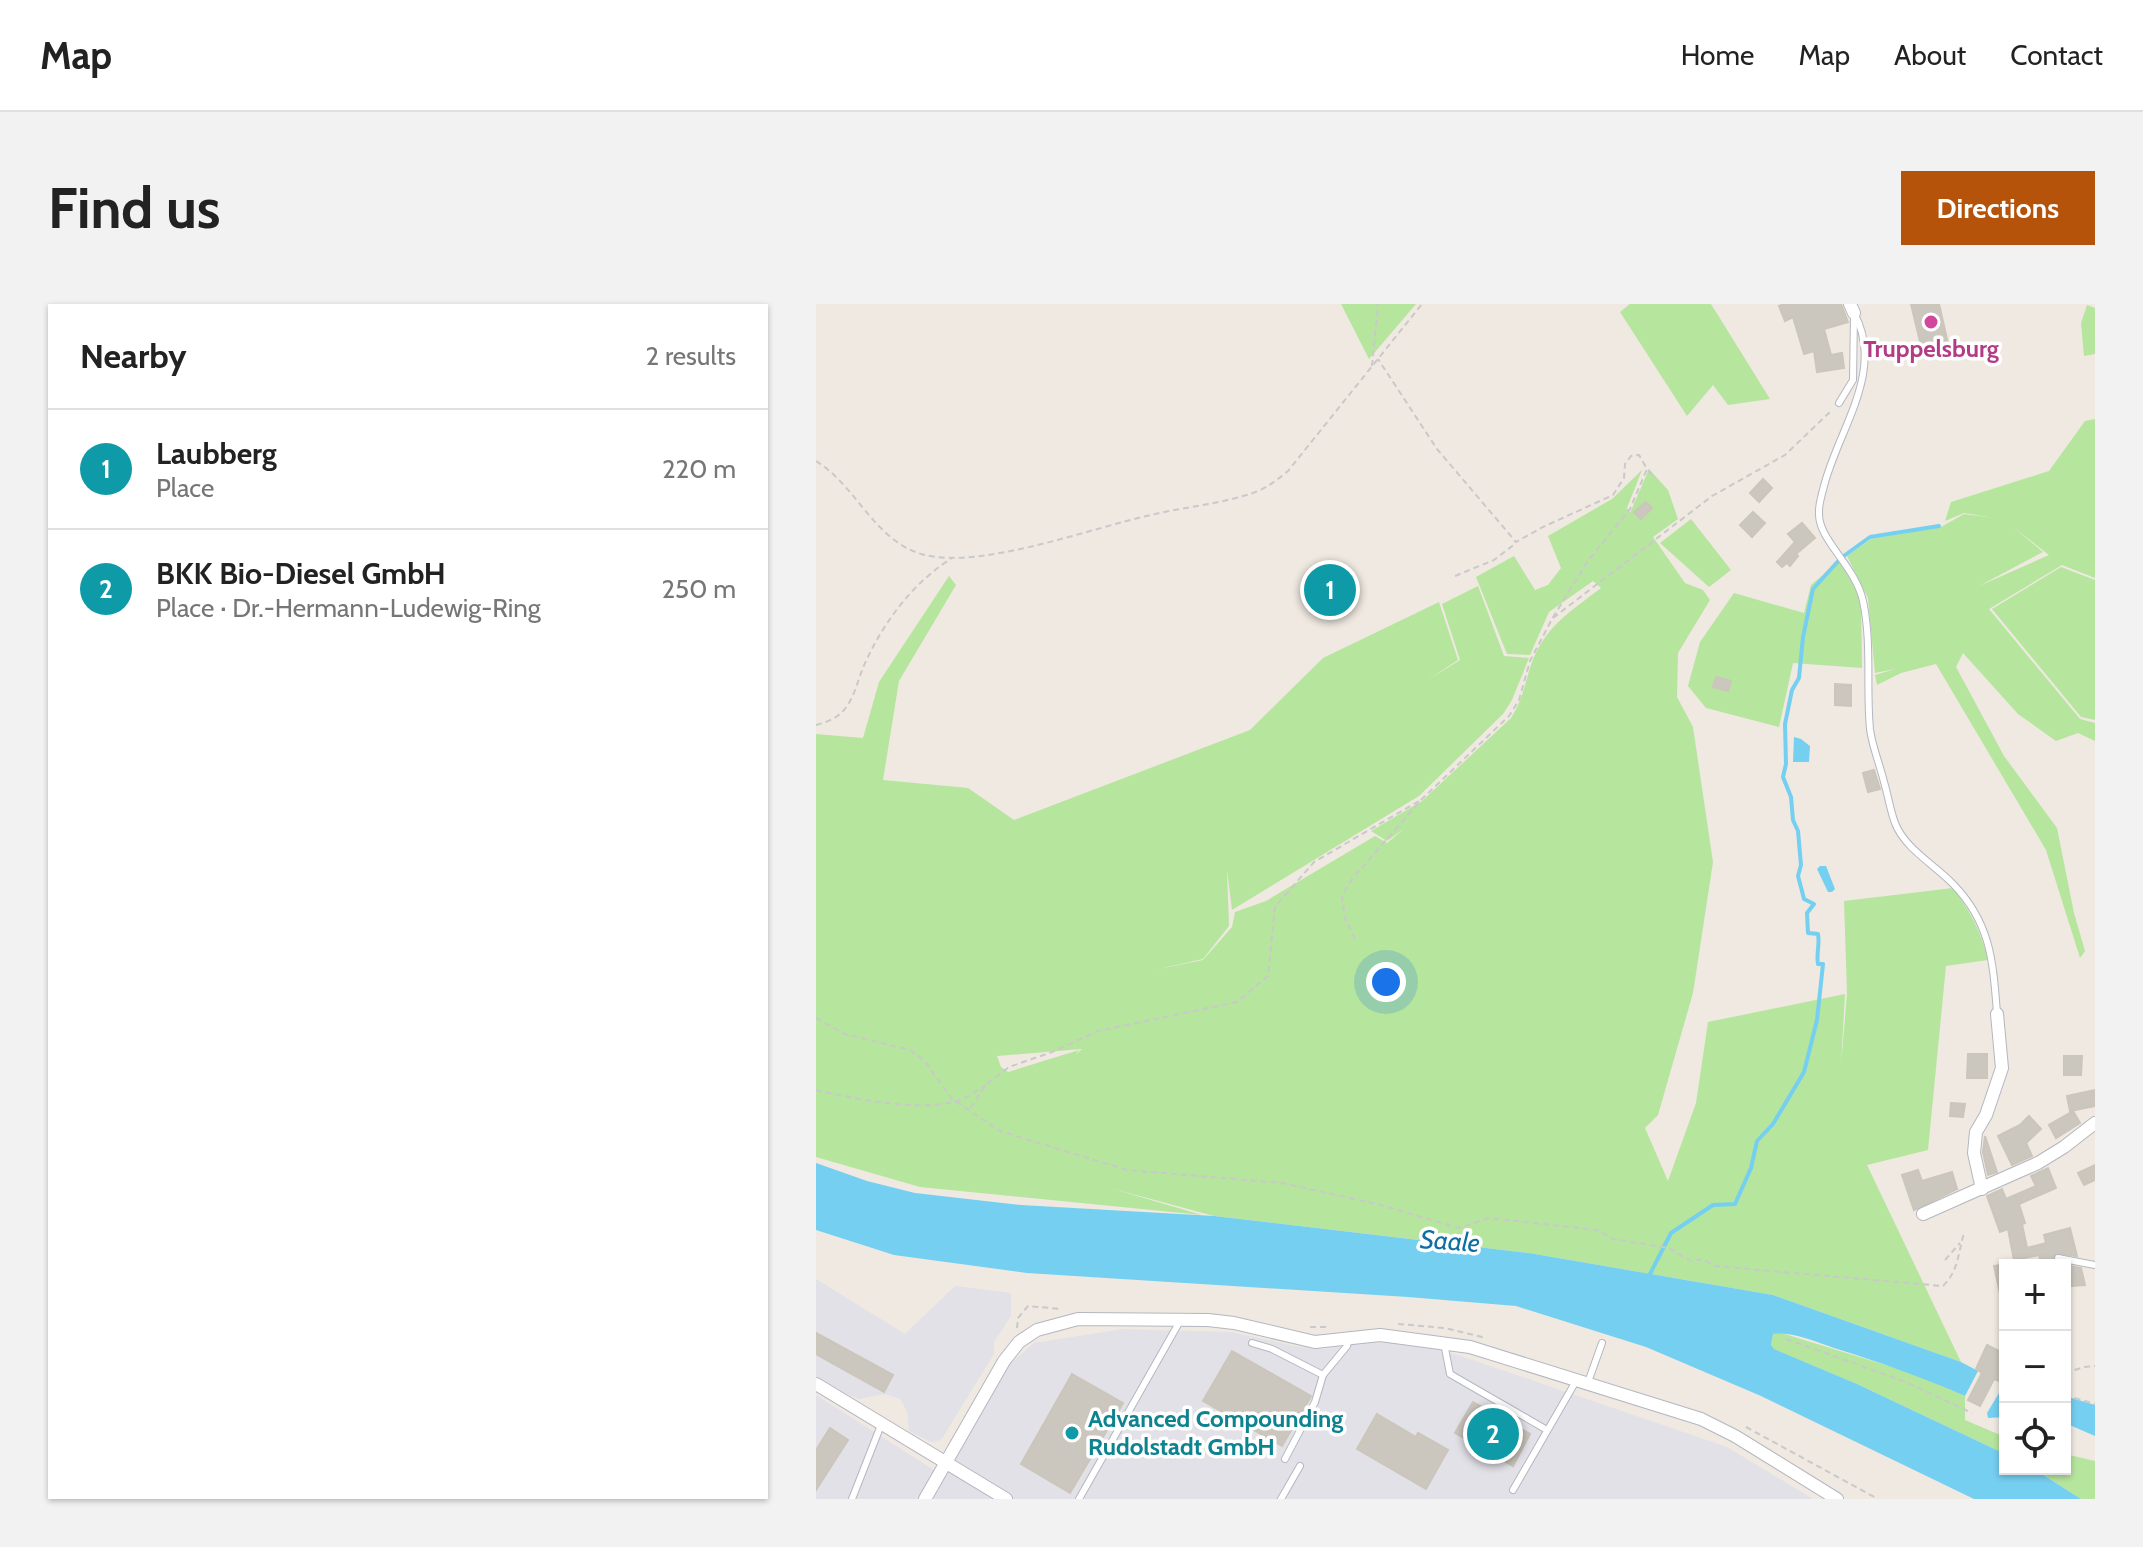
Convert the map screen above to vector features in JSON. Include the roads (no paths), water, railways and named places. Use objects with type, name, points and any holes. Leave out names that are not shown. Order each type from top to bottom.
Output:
[{"type":"street","points":[[1982,1189],[1974,1153],[1976,1132],[1986,1115],[2002,1068],[1997,1014]]},
{"type":"street","points":[[1923,1214],[2038,1163],[2095,1123]]},
{"type":"street","points":[[925,1499],[1004,1361],[1019,1342],[1037,1330],[1078,1319],[1234,1323],[1315,1342],[1380,1335],[1470,1347],[1701,1419],[1735,1436],[1837,1499]]},
{"type":"street","points":[[816,1384],[1006,1499]]},
{"type":"lane","points":[[1839,403],[1853,380],[1852,308]]},
{"type":"lane","points":[[1852,308],[1862,327],[1865,356],[1861,387],[1849,422],[1830,460],[1819,505],[1820,522],[1843,558],[1863,600],[1870,730],[1896,825],[1916,852],[1954,885],[1973,909],[1988,937],[1997,1014]]},
{"type":"lane","points":[[2058,1258],[2095,1265]]},
{"type":"lane","points":[[1079,1499],[1181,1320]]},
{"type":"lane","points":[[1285,1459],[1315,1402],[1323,1375],[1347,1346],[1349,1338]]},
{"type":"lane","points":[[1252,1343],[1272,1349],[1323,1375]]},
{"type":"lane","points":[[1444,1343],[1450,1374],[1547,1430]]},
{"type":"lane","points":[[1513,1490],[1547,1430],[1582,1383],[1602,1343]]},
{"type":"lane","points":[[852,1499],[881,1425]]},
{"type":"lane","points":[[1281,1499],[1300,1466]]},
{"type":"water","points":[[1794,737],[1810,746],[1809,762],[1793,762]]},
{"type":"water","points":[[1826,866],[1835,889],[1832,892],[1828,892],[1817,869]]},
{"type":"water","points":[[816,1163],[867,1181],[915,1193],[1021,1205],[1214,1216],[1529,1253],[1773,1295],[1961,1362],[1978,1371],[1965,1396],[1812,1340],[1780,1333],[1773,1334],[1771,1345],[1999,1451],[1999,1475],[2043,1475],[2081,1499],[1974,1499],[1761,1396],[1646,1347],[1516,1306],[1027,1273],[894,1255],[816,1230]]},
{"type":"water","points":[[1999,1393],[1999,1417],[1988,1418],[1987,1413]]},
{"type":"water","points":[[2071,1398],[2095,1405],[2095,1436],[2071,1426]]},
{"type":"waterway","points":[[1648,1278],[1671,1233],[1713,1205],[1735,1204],[1751,1168],[1757,1141],[1773,1124],[1804,1072],[1817,1020],[1823,964],[1818,964],[1818,934],[1808,933],[1807,913],[1814,904],[1804,899],[1798,876],[1801,865],[1798,831],[1783,777],[1786,764],[1785,724],[1792,690],[1799,678],[1803,637],[1813,589],[1841,558],[1870,537],[1939,526]]},
{"type":"place","name":"Truppelsburg","points":[[1931,322]]},
{"type":"place","name":"Laubberg","points":[[1330,590]]},
{"type":"place","name":"Advanced Compounding Rudolstadt GmbH","points":[[1072,1433]]},
{"type":"place","name":"BKK Bio-Diesel GmbH","points":[[1493,1434]]},
{"type":"water label","name":"Saale","points":[[1450,1241]]}]
